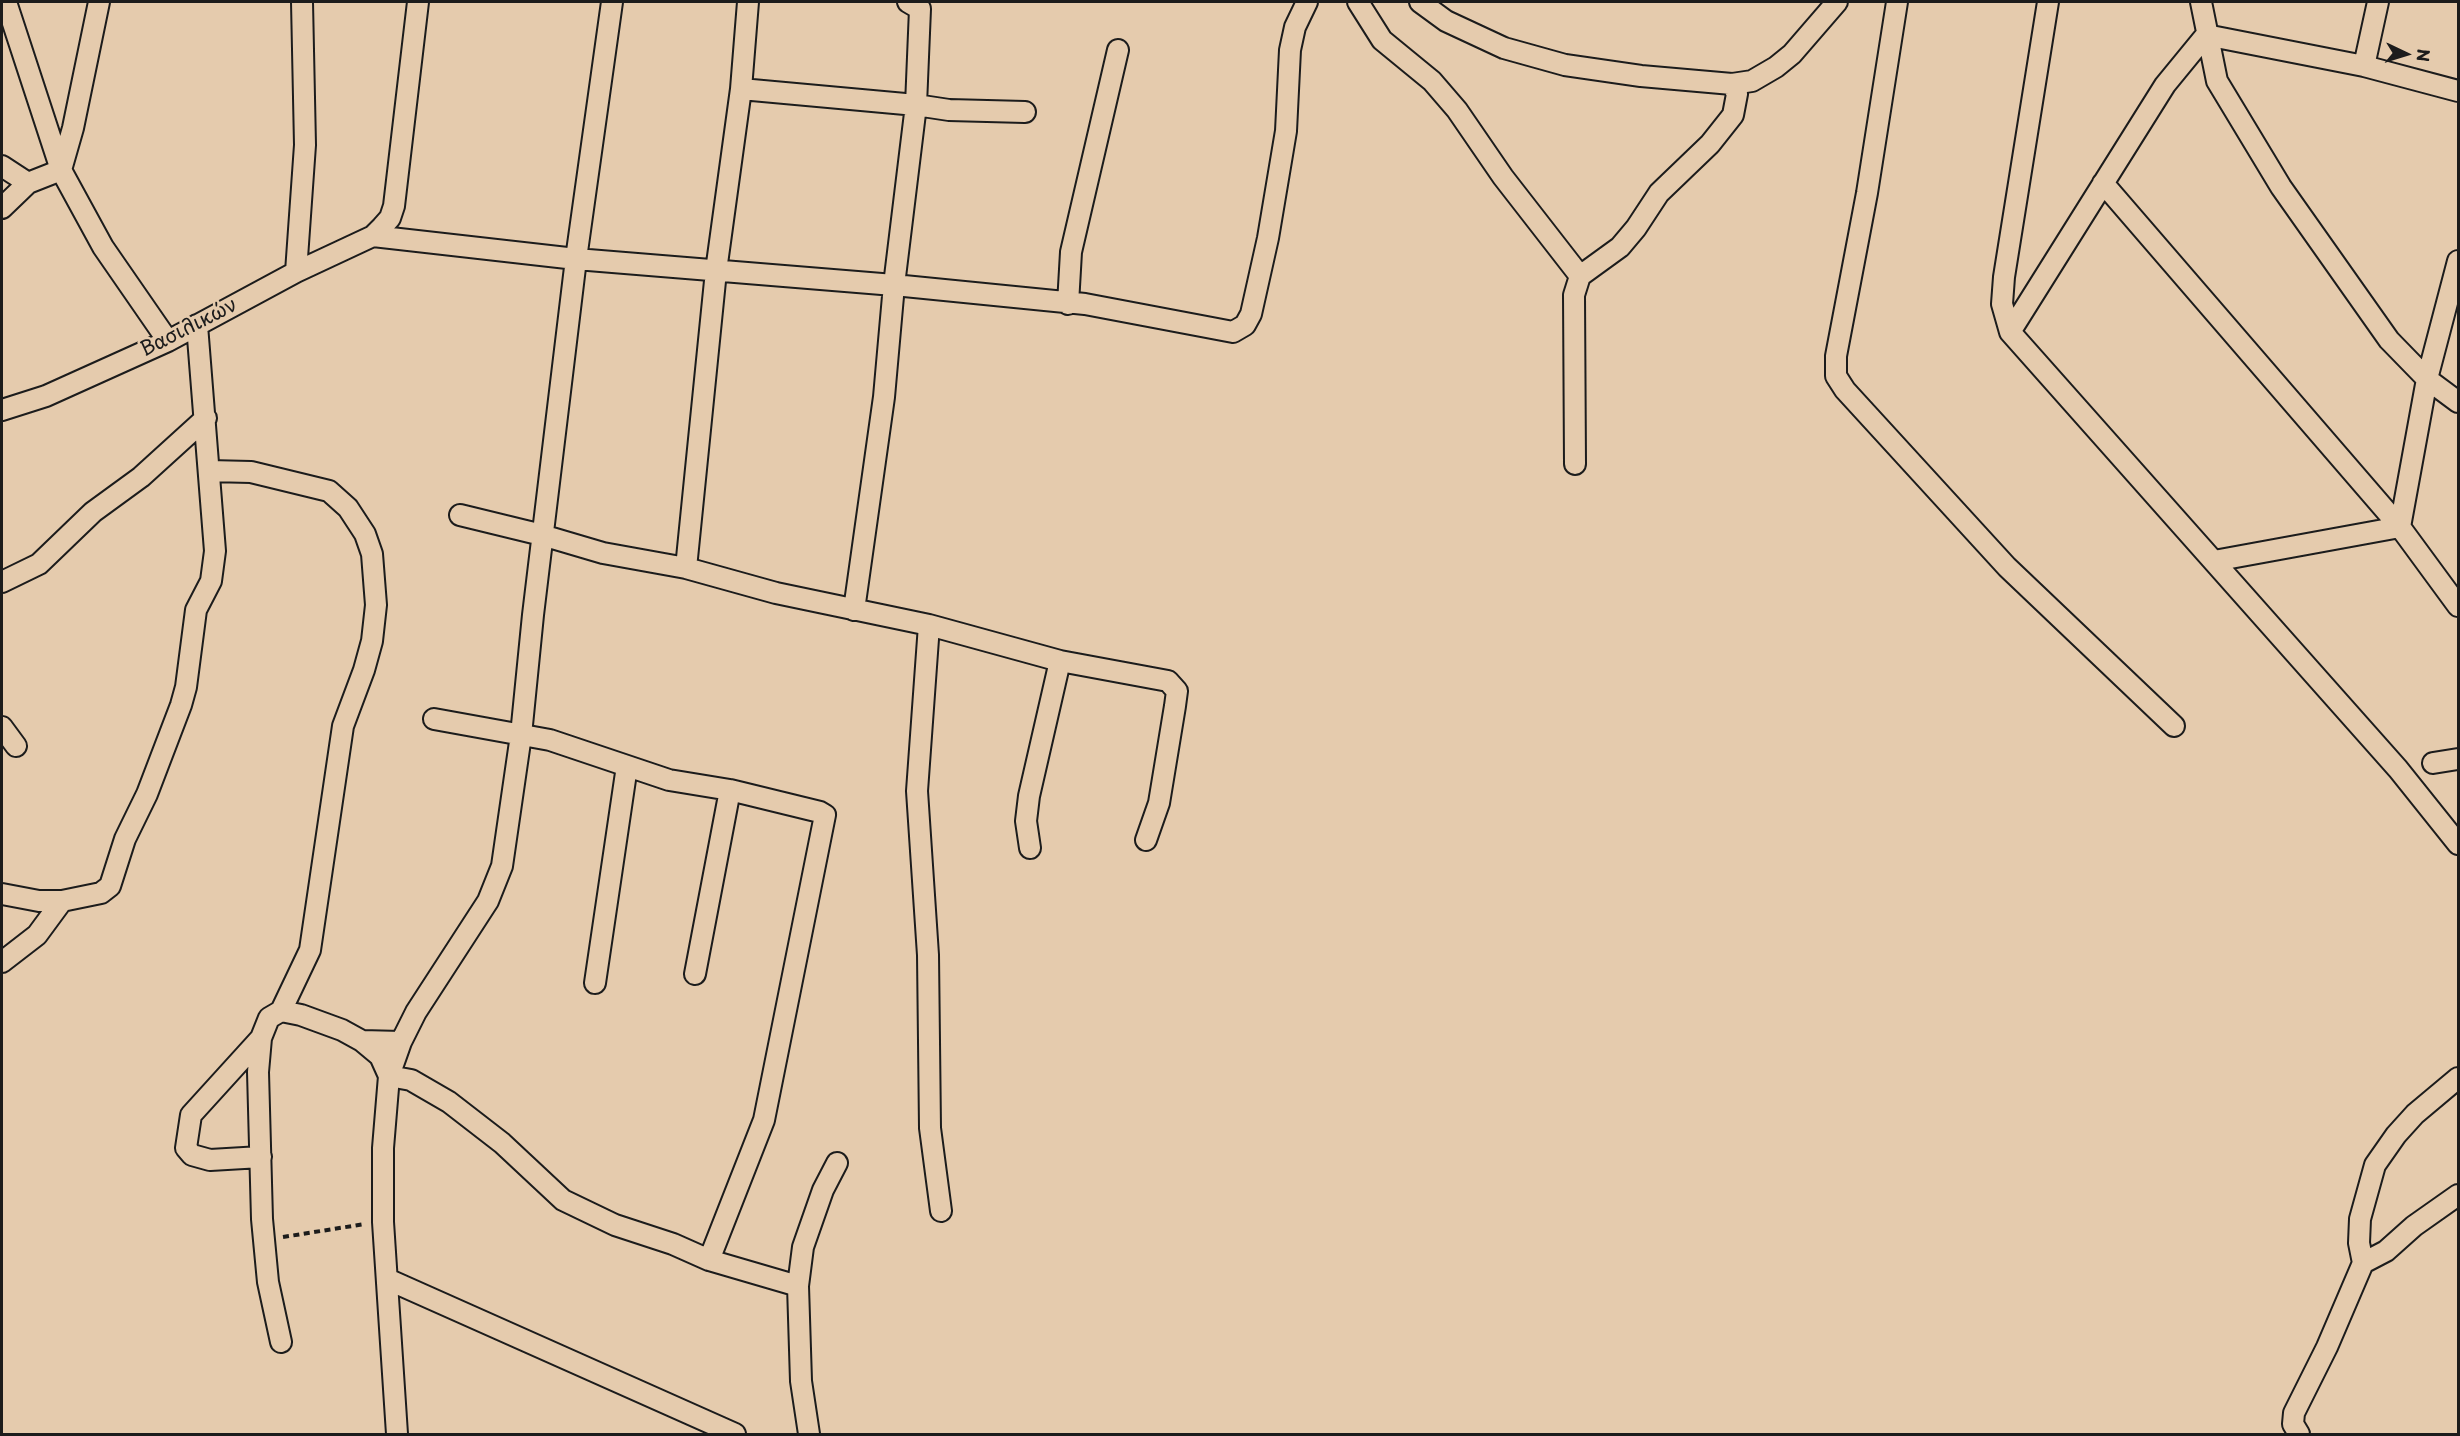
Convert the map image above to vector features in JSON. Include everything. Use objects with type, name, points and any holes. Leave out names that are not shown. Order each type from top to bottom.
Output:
[{"type":"street","points":[[6,2],[61,170],[103,247],[168,341]]},
{"type":"street","points":[[61,170],[73,128],[99,2]]},
{"type":"street","points":[[296,272],[305,146],[302,2]]},
{"type":"street","points":[[373,236],[390,218],[394,206],[418,2]]},
{"type":"street","points":[[397,1434],[383,1222],[383,1148],[389,1076],[401,1042],[416,1012],[496,886],[510,824],[576,259],[612,2]]},
{"type":"street","points":[[686,568],[716,271],[741,89],[748,2]]},
{"type":"street","points":[[854,610],[884,397],[894,285],[916,105],[920,9],[908,2]]},
{"type":"street","points":[[373,236],[576,259],[894,285],[1115,309],[1233,332],[1245,325],[1251,314],[1269,238],[1286,131],[1290,50],[1295,27],[1308,2]]},
{"type":"street","points":[[1358,2],[1382,40],[1432,81],[1457,110],[1503,177],[1580,276]]},
{"type":"street","points":[[1420,2],[1446,21],[1504,48],[1564,64],[1641,76],[1732,84],[1752,81],[1776,67],[1792,54],[1837,2]]},
{"type":"street","points":[[1897,2],[1867,193],[1836,356],[1836,376],[1845,390],[2007,567],[2174,726]]},
{"type":"street","points":[[2048,2],[2004,277],[2002,304],[2010,332],[2398,769],[2458,844]]},
{"type":"street","points":[[2201,2],[2217,81],[2281,187],[2389,340],[2427,379],[2458,402]]},
{"type":"street","points":[[2364,66],[2378,2]]},
{"type":"street","points":[[2010,332],[2165,86],[2206,35]]},
{"type":"street","points":[[2206,35],[2364,66],[2458,91]]},
{"type":"street","points":[[1068,304],[1071,252],[1118,50]]},
{"type":"street","points":[[1575,464],[1574,295],[1580,276],[1620,247],[1636,228],[1659,193],[1710,144],[1733,115],[1737,94],[1732,84]]},
{"type":"street","points":[[741,89],[949,110],[1025,112]]},
{"type":"street","points":[[2,166],[28,183]]},
{"type":"street","points":[[2,208],[28,183],[61,170]]},
{"type":"street","points":[[2103,183],[2400,527],[2458,606]]},
{"type":"street","name":"Βασιλικών","points":[[2,410],[46,396],[168,341],[296,272],[373,236]]},
{"type":"street","points":[[2400,527],[2427,379],[2458,261]]},
{"type":"street","points":[[2,894],[39,901],[62,901],[101,893],[110,886],[125,839],[147,794],[181,705],[186,687],[196,610],[213,572],[215,551],[209,504],[206,418],[197,325]]},
{"type":"street","points":[[2,582],[39,564],[93,512],[141,477],[206,418]]},
{"type":"street","points":[[209,471],[251,472],[329,491],[348,508],[364,534],[372,554],[376,605],[372,641],[343,726],[321,888],[310,950],[281,1011],[269,1018],[261,1038],[258,1072],[268,1282],[281,1342]]},
{"type":"street","points":[[460,514],[603,553],[650,564],[686,568],[776,594],[929,625],[1060,661],[1168,681],[1177,691],[1159,803],[1146,840]]},
{"type":"street","points":[[2214,561],[2400,527]]},
{"type":"street","points":[[929,625],[917,791],[928,955],[930,1128],[941,1211]]},
{"type":"street","points":[[1030,848],[1026,821],[1029,796],[1060,661]]},
{"type":"street","points":[[434,719],[550,741],[669,780],[730,790],[825,815],[764,1120],[709,1260]]},
{"type":"street","points":[[2,727],[16,746]]},
{"type":"street","points":[[2433,763],[2458,759]]},
{"type":"street","points":[[595,983],[627,766]]},
{"type":"street","points":[[695,974],[730,790]]},
{"type":"street","points":[[2,962],[37,935],[62,901]]},
{"type":"street","points":[[281,1011],[301,1015],[342,1030],[362,1041],[380,1056],[389,1076]]},
{"type":"street","points":[[261,1038],[191,1115],[186,1148],[192,1155],[210,1160],[261,1157]]},
{"type":"street","points":[[362,1041],[401,1042]]},
{"type":"street","points":[[389,1076],[411,1080],[449,1102],[502,1143],[562,1200],[615,1225],[673,1244],[709,1260],[798,1286]]},
{"type":"street","points":[[2299,1434],[2293,1424],[2294,1413],[2327,1347],[2363,1263],[2359,1243],[2360,1219],[2375,1165],[2396,1135],[2415,1114],[2458,1078]]},
{"type":"street","points":[[809,1434],[801,1381],[798,1286],[803,1247],[823,1190],[837,1163]]},
{"type":"street","points":[[2363,1263],[2386,1251],[2414,1226],[2458,1196]]},
{"type":"street","points":[[387,1279],[735,1434]]},
{"type":"path","points":[[280,1237],[383,1222]]}]
